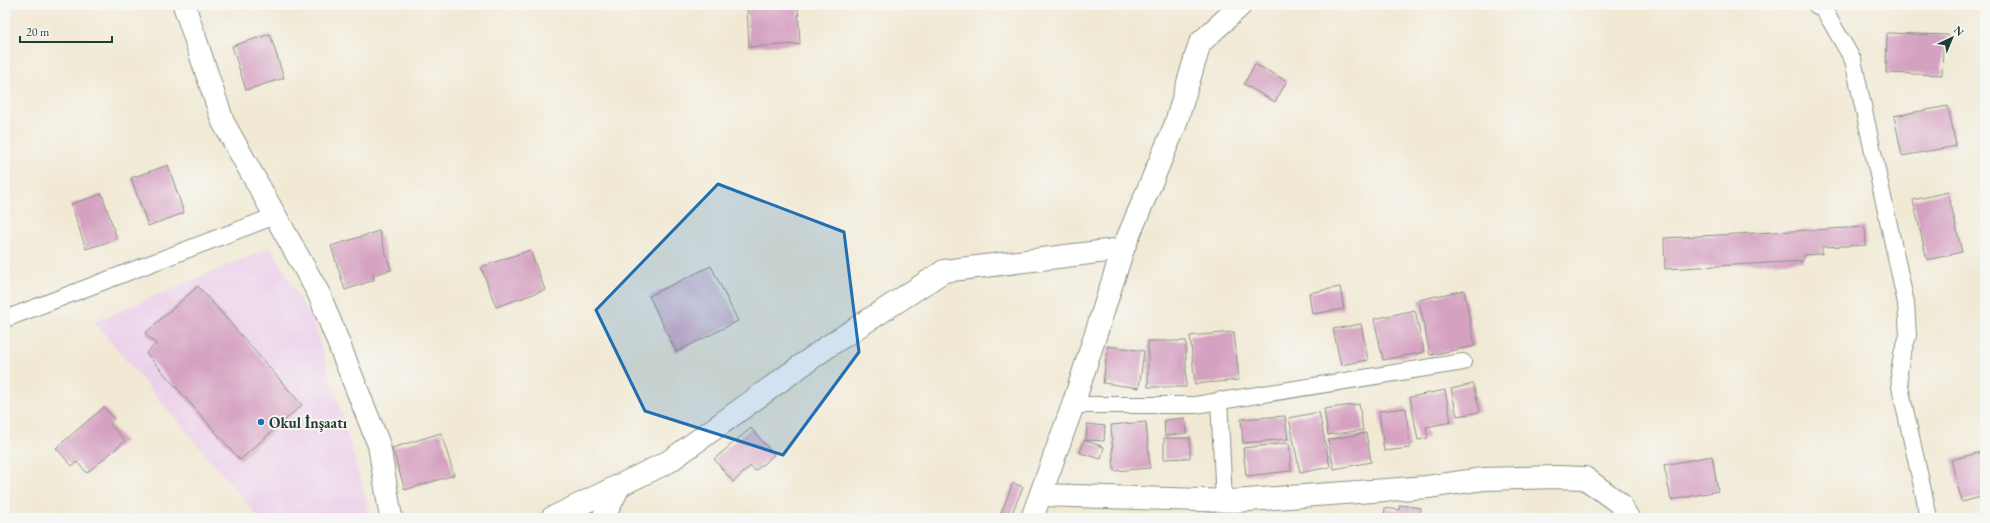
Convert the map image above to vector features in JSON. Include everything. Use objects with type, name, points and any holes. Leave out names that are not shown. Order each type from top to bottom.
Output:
[{"type":"street","points":[[184,5],[222,122],[319,294],[379,445],[391,518]]},
{"type":"street","points":[[1032,518],[1073,405],[1123,249],[1175,126],[1200,43],[1241,5]]},
{"type":"street","points":[[552,518],[668,462],[827,347],[944,270],[1123,249]]},
{"type":"street","points":[[1041,495],[1224,501],[1427,487],[1483,479],[1557,477],[1585,478],[1619,503],[1628,518]]},
{"type":"street","points":[[603,518],[620,485]]},
{"type":"lane","points":[[1816,5],[1824,10],[1853,60],[1906,303],[1908,336],[1902,354],[1899,372],[1900,387],[1929,518]]},
{"type":"lane","points":[[5,319],[275,216]]},
{"type":"lane","points":[[1073,405],[1195,405],[1218,400],[1463,362]]},
{"type":"lane","points":[[1218,400],[1224,501]]},
{"type":"highlighted area","points":[[718,184],[844,232],[859,352],[783,455],[645,411],[596,310]]},
{"type":"shaded area","name":"Okul İnşaatı","points":[[271,247],[315,326],[372,518],[259,518],[94,322]]},
{"type":"building","points":[[747,5],[798,5],[800,44],[749,47]]},
{"type":"building","points":[[1887,33],[1948,35],[1948,48],[1943,48],[1942,75],[1886,73]]},
{"type":"building","points":[[270,34],[284,78],[246,90],[232,46]]},
{"type":"building","points":[[1255,64],[1287,81],[1275,102],[1244,84]]},
{"type":"building","points":[[1948,106],[1956,146],[1902,156],[1894,116]]},
{"type":"building","points":[[168,165],[184,213],[148,226],[131,178]]},
{"type":"building","points":[[1948,192],[1962,252],[1927,260],[1913,200]]},
{"type":"building","points":[[102,194],[117,239],[86,249],[71,204]]},
{"type":"building","points":[[1865,227],[1866,245],[1822,247],[1822,254],[1803,255],[1803,261],[1665,269],[1664,238]]},
{"type":"building","points":[[379,231],[391,270],[373,275],[374,280],[345,290],[331,246]]},
{"type":"building","points":[[530,250],[545,290],[496,307],[481,267]]},
{"type":"building","points":[[711,266],[738,321],[676,352],[649,296]]},
{"type":"building","points":[[198,286],[302,405],[240,460],[146,353],[156,344],[145,333]]},
{"type":"building","points":[[1340,287],[1344,309],[1312,314],[1309,293]]},
{"type":"building","points":[[1464,290],[1475,346],[1430,355],[1419,300]]},
{"type":"building","points":[[1415,310],[1424,352],[1383,360],[1374,319]]},
{"type":"building","points":[[1361,324],[1368,360],[1341,365],[1333,329]]},
{"type":"building","points":[[1234,332],[1239,380],[1195,384],[1190,336]]},
{"type":"building","points":[[1148,341],[1186,341],[1186,387],[1148,387]]},
{"type":"building","points":[[1108,346],[1144,351],[1139,388],[1103,383]]},
{"type":"building","points":[[1473,384],[1480,412],[1457,416],[1451,389]]},
{"type":"building","points":[[1445,390],[1451,422],[1426,427],[1428,438],[1418,440],[1410,397]]},
{"type":"building","points":[[1359,404],[1363,430],[1328,435],[1324,409]]},
{"type":"building","points":[[104,407],[114,419],[110,424],[125,441],[87,473],[77,462],[72,466],[56,448]]},
{"type":"building","points":[[1406,408],[1410,448],[1384,451],[1379,411]]},
{"type":"building","points":[[1319,412],[1330,467],[1300,473],[1289,418]]},
{"type":"building","points":[[1285,416],[1288,439],[1243,443],[1241,419]]},
{"type":"building","points":[[1185,418],[1187,433],[1165,436],[1164,420]]},
{"type":"building","points":[[1146,422],[1150,468],[1114,471],[1111,425]]},
{"type":"building","points":[[1087,424],[1105,426],[1104,441],[1086,440]]},
{"type":"building","points":[[751,428],[774,455],[755,471],[751,466],[733,482],[714,459]]},
{"type":"building","points":[[441,433],[454,475],[405,490],[392,448]]},
{"type":"building","points":[[1366,433],[1371,462],[1334,469],[1328,440]]},
{"type":"building","points":[[1164,438],[1190,438],[1190,458],[1164,459]]},
{"type":"building","points":[[1084,440],[1104,447],[1101,459],[1080,453]]},
{"type":"building","points":[[1289,443],[1291,471],[1246,476],[1243,448]]},
{"type":"building","points":[[1985,451],[1985,496],[1962,502],[1951,460]]},
{"type":"building","points":[[1712,456],[1718,491],[1671,500],[1664,465]]},
{"type":"building","points":[[1013,483],[1023,487],[1010,518],[999,518]]},
{"type":"building","points":[[1400,505],[1421,508],[1420,518],[1384,518],[1385,508],[1399,510]]},
{"type":"place","name":"Okul İnşaatı","points":[[261,422]]}]
